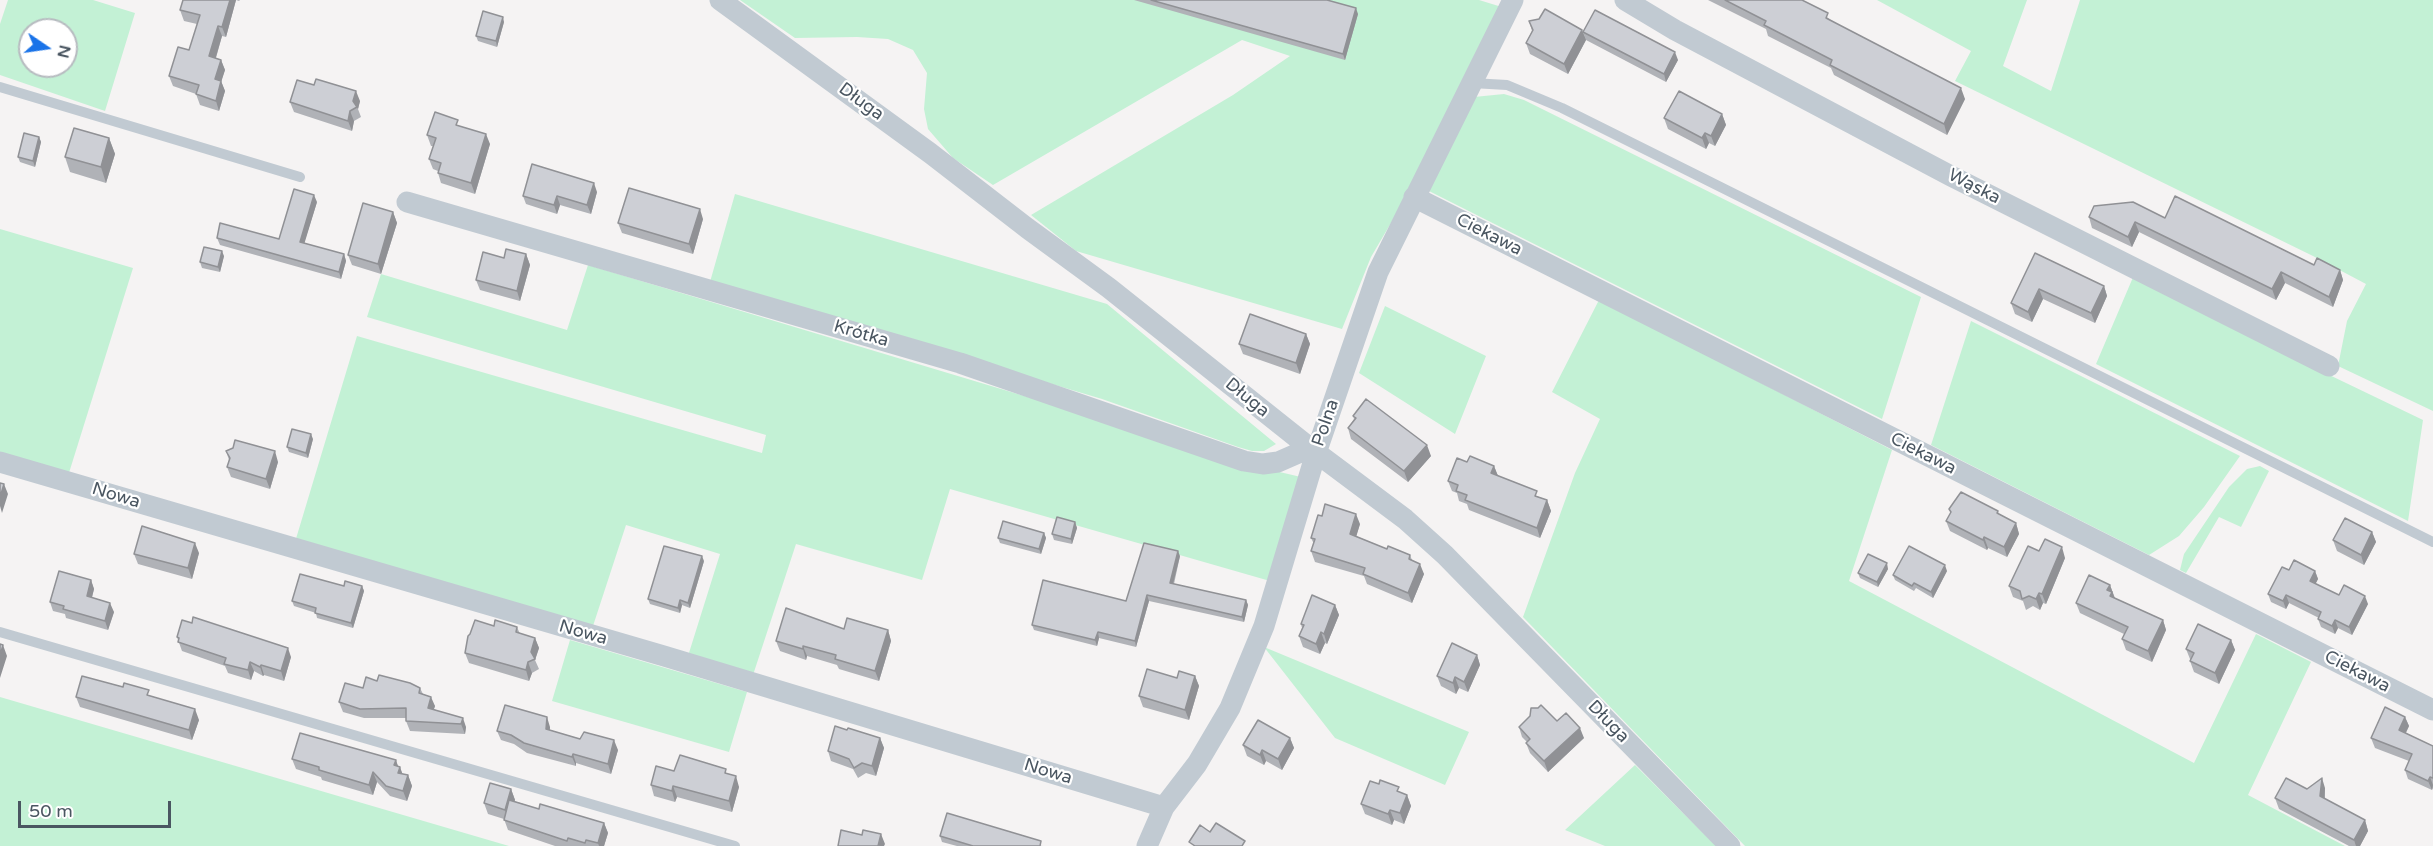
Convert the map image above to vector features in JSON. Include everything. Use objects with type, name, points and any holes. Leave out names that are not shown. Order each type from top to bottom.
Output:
[{"type":"street","name":"Długa","points":[[720,0],[930,153],[1109,288],[1313,450],[1405,519],[1445,555],[1730,846]]},
{"type":"street","name":"Polna","points":[[1147,846],[1164,807],[1197,764],[1230,708],[1264,626],[1313,450],[1378,272],[1513,0]]},
{"type":"street","name":"Wąska","points":[[1625,0],[1675,30],[1951,176],[2329,366]]},
{"type":"street","name":"Ciekawa","points":[[1414,197],[2433,710]]},
{"type":"street","name":"Krótka","points":[[407,202],[960,363],[1244,460],[1263,464],[1278,462],[1313,450]]},
{"type":"street","name":"Nowa","points":[[0,462],[652,653],[1164,807]]},
{"type":"lane","points":[[1472,83],[1507,85],[1562,108],[2433,542]]},
{"type":"lane","points":[[0,87],[300,177]]},
{"type":"lane","points":[[0,632],[735,846]]},
{"type":"green space","points":[[8,0],[93,0],[135,13],[105,111],[0,75],[0,24]]},
{"type":"green space","points":[[740,0],[1479,0],[1505,8],[1429,158],[1371,257],[1342,329],[1076,251],[1031,215],[1233,95],[1290,56],[1242,40],[993,185],[953,158],[928,129],[924,109],[927,73],[913,50],[888,39],[795,38]]},
{"type":"green space","points":[[1877,0],[2027,0],[2003,66],[2051,91],[2080,0],[2433,0],[2433,411],[2338,366],[2347,321],[2366,284],[1955,81],[1971,51]]},
{"type":"green space","points":[[1504,94],[1524,100],[1921,297],[1882,419],[1425,189],[1474,97]]},
{"type":"green space","points":[[735,194],[1107,304],[1276,444],[1264,451],[1252,451],[1238,447],[1102,399],[710,282]]},
{"type":"green space","points":[[0,229],[133,268],[68,476],[0,456]]},
{"type":"green space","points":[[588,265],[1271,470],[1301,477],[1270,581],[950,489],[922,580],[796,544],[753,675],[688,656],[720,554],[626,525],[592,629],[295,542],[357,336],[762,453],[766,435],[367,317],[381,274],[567,330]]},
{"type":"green space","points":[[2134,275],[2319,370],[2423,420],[2408,521],[2096,364]]},
{"type":"green space","points":[[1599,300],[1892,450],[1849,581],[2194,763],[2256,634],[2311,662],[2248,795],[2345,846],[1745,846],[1523,617],[1575,473],[1600,419],[1552,392]]},
{"type":"green space","points":[[1385,306],[1486,356],[1455,434],[1359,373]]},
{"type":"green space","points":[[1971,321],[2240,456],[2204,507],[2179,536],[2149,555],[1931,445]]},
{"type":"green space","points":[[2260,466],[2269,471],[2241,527],[2219,517],[2186,573],[2180,570],[2184,554],[2229,487],[2247,469]]},
{"type":"green space","points":[[570,640],[747,692],[729,752],[552,701]]},
{"type":"green space","points":[[1264,647],[1469,732],[1445,785],[1335,738]]},
{"type":"green space","points":[[0,697],[509,846],[0,846]]},
{"type":"green space","points":[[1635,765],[1716,846],[1605,846],[1565,830]]},
{"type":"building","points":[[183,0],[230,0],[222,27],[218,26],[209,56],[221,60],[215,79],[221,81],[216,101],[196,94],[199,85],[169,76],[178,47],[189,50],[200,15],[180,10]]},
{"type":"building","points":[[1151,0],[1327,0],[1356,8],[1343,54]]},
{"type":"building","points":[[1725,0],[1802,0],[1828,13],[1826,18],[1961,88],[1944,124],[1830,65],[1832,60],[1764,25],[1766,21]]},
{"type":"building","points":[[1545,9],[1582,30],[1564,64],[1526,43],[1533,30],[1529,21],[1539,19]]},
{"type":"building","points":[[1595,10],[1675,52],[1664,74],[1583,32]]},
{"type":"building","points":[[483,11],[503,17],[496,41],[476,36]]},
{"type":"building","points":[[316,79],[356,91],[353,101],[357,107],[350,111],[348,121],[290,102],[297,80],[314,85]]},
{"type":"building","points":[[1679,91],[1722,114],[1711,136],[1705,133],[1702,138],[1664,118]]},
{"type":"building","points":[[435,112],[458,120],[456,125],[486,134],[471,183],[438,173],[441,163],[429,159],[436,138],[427,135]]},
{"type":"building","points":[[74,128],[109,138],[101,167],[65,157]]},
{"type":"building","points":[[24,133],[39,137],[33,161],[18,157]]},
{"type":"building","points":[[532,164],[594,183],[587,205],[557,196],[554,205],[523,196]]},
{"type":"building","points":[[629,188],[700,209],[689,244],[618,223]]},
{"type":"building","points":[[294,189],[314,195],[300,242],[344,254],[339,272],[217,238],[220,223],[279,239]]},
{"type":"building","points":[[2175,196],[2314,265],[2317,258],[2340,270],[2329,297],[2281,272],[2272,289],[2135,222],[2128,237],[2089,217],[2094,206],[2133,202],[2165,218]]},
{"type":"building","points":[[363,203],[393,212],[378,264],[348,255]]},
{"type":"building","points":[[204,247],[222,251],[218,267],[200,262]]},
{"type":"building","points":[[506,249],[526,254],[517,291],[476,280],[483,252],[504,258]]},
{"type":"building","points":[[2035,253],[2104,286],[2091,313],[2039,289],[2028,312],[2011,303]]},
{"type":"building","points":[[1250,314],[1306,334],[1296,363],[1239,344]]},
{"type":"building","points":[[1366,399],[1427,445],[1404,471],[1348,428],[1356,418],[1353,416]]},
{"type":"building","points":[[292,429],[311,434],[306,453],[287,447]]},
{"type":"building","points":[[235,440],[275,451],[266,479],[227,467],[230,458],[226,451],[233,448]]},
{"type":"building","points":[[1470,456],[1494,466],[1491,473],[1537,491],[1535,496],[1547,500],[1537,528],[1465,500],[1467,495],[1456,491],[1458,485],[1448,481],[1457,458],[1467,462]]},
{"type":"building","points":[[0,483],[4,484],[0,497]]},
{"type":"building","points":[[1961,492],[2016,523],[2004,547],[1984,537],[1983,540],[1946,521],[1951,512],[1949,509]]},
{"type":"building","points":[[1325,504],[1356,514],[1350,534],[1387,549],[1388,546],[1410,555],[1409,559],[1420,564],[1408,593],[1363,574],[1365,568],[1311,551],[1315,539],[1311,538],[1318,515],[1322,516]]},
{"type":"building","points":[[1057,517],[1075,522],[1071,539],[1052,534]]},
{"type":"building","points":[[2345,518],[2372,532],[2361,555],[2333,540]]},
{"type":"building","points":[[1003,521],[1044,533],[1039,549],[998,538]]},
{"type":"building","points":[[142,526],[195,543],[188,568],[134,554]]},
{"type":"building","points":[[2045,539],[2062,547],[2042,594],[2039,593],[2036,599],[2029,596],[2022,599],[2020,591],[2009,586],[2028,546],[2039,551]]},
{"type":"building","points":[[1144,543],[1178,551],[1170,583],[1246,600],[1242,617],[1147,595],[1135,641],[1098,632],[1095,640],[1032,625],[1043,580],[1126,601]]},
{"type":"building","points":[[664,546],[702,556],[688,603],[680,600],[678,608],[648,599]]},
{"type":"building","points":[[1909,546],[1945,565],[1931,592],[1914,583],[1912,586],[1893,575]]},
{"type":"building","points":[[1868,554],[1887,563],[1877,582],[1858,573]]},
{"type":"building","points":[[2294,560],[2315,571],[2310,581],[2339,595],[2344,585],[2365,596],[2349,627],[2335,620],[2332,626],[2318,619],[2321,612],[2286,595],[2283,601],[2268,594],[2282,567],[2289,570]]},
{"type":"building","points":[[59,571],[91,580],[87,596],[110,603],[105,621],[63,609],[64,606],[50,602]]},
{"type":"building","points":[[300,574],[344,586],[345,581],[362,586],[351,623],[315,613],[316,608],[292,601]]},
{"type":"building","points":[[2089,575],[2110,585],[2107,590],[2112,592],[2110,596],[2163,620],[2148,651],[2122,639],[2128,627],[2076,603]]},
{"type":"building","points":[[1312,595],[1335,605],[1324,634],[1321,632],[1316,644],[1299,636]]},
{"type":"building","points":[[786,608],[844,629],[847,618],[888,630],[875,671],[835,659],[836,655],[776,641]]},
{"type":"building","points":[[193,617],[288,648],[281,671],[261,665],[260,667],[250,662],[248,670],[224,664],[226,658],[178,642],[177,637],[182,620],[192,623]]},
{"type":"building","points":[[475,620],[494,626],[495,620],[517,627],[516,632],[535,638],[531,652],[535,659],[528,662],[526,670],[465,653],[468,636]]},
{"type":"building","points":[[2198,624],[2231,640],[2215,673],[2190,661],[2194,653],[2186,649]]},
{"type":"building","points":[[1452,643],[1477,655],[1464,682],[1455,677],[1453,683],[1437,676]]},
{"type":"building","points":[[1147,669],[1177,678],[1179,671],[1195,676],[1185,710],[1139,696]]},
{"type":"building","points":[[379,675],[420,688],[419,693],[431,697],[428,708],[463,718],[461,724],[406,721],[406,708],[360,709],[339,702],[345,683],[363,688],[366,677],[377,681]]},
{"type":"building","points":[[82,676],[123,687],[124,683],[149,690],[147,695],[195,709],[189,730],[76,697]]},
{"type":"building","points":[[505,705],[547,717],[546,729],[580,739],[584,732],[614,740],[608,764],[573,754],[572,757],[524,743],[511,735],[497,731]]},
{"type":"building","points":[[1541,705],[1557,721],[1566,713],[1580,728],[1544,761],[1526,743],[1530,739],[1519,727],[1530,716],[1531,708],[1538,708]]},
{"type":"building","points":[[2385,707],[2405,717],[2399,730],[2433,746],[2433,778],[2430,777],[2428,781],[2405,770],[2412,754],[2371,738]]},
{"type":"building","points":[[1258,720],[1290,738],[1278,759],[1262,750],[1260,755],[1243,745]]},
{"type":"building","points":[[835,726],[880,738],[872,766],[862,763],[854,768],[849,759],[828,751]]},
{"type":"building","points":[[300,733],[396,760],[394,765],[400,767],[398,773],[408,775],[403,791],[386,786],[373,772],[369,785],[292,759]]},
{"type":"building","points":[[680,755],[726,769],[725,773],[736,776],[729,801],[673,786],[672,791],[651,785],[656,766],[674,771]]},
{"type":"building","points":[[2286,778],[2307,789],[2322,778],[2320,796],[2365,820],[2354,840],[2275,798]]},
{"type":"building","points":[[1380,780],[1399,787],[1397,791],[1407,795],[1400,813],[1390,810],[1388,814],[1361,804],[1370,781],[1379,784]]},
{"type":"building","points":[[490,783],[511,789],[505,810],[484,803]]},
{"type":"building","points":[[509,800],[539,809],[540,804],[604,823],[598,843],[586,840],[585,843],[568,838],[567,841],[504,820]]},
{"type":"building","points":[[947,813],[1041,841],[1040,846],[973,846],[940,836]]},
{"type":"building","points":[[1216,823],[1245,841],[1242,846],[1195,846],[1189,842],[1200,825],[1210,832]]},
{"type":"building","points":[[841,830],[862,835],[863,830],[881,834],[878,846],[838,846]]}]
